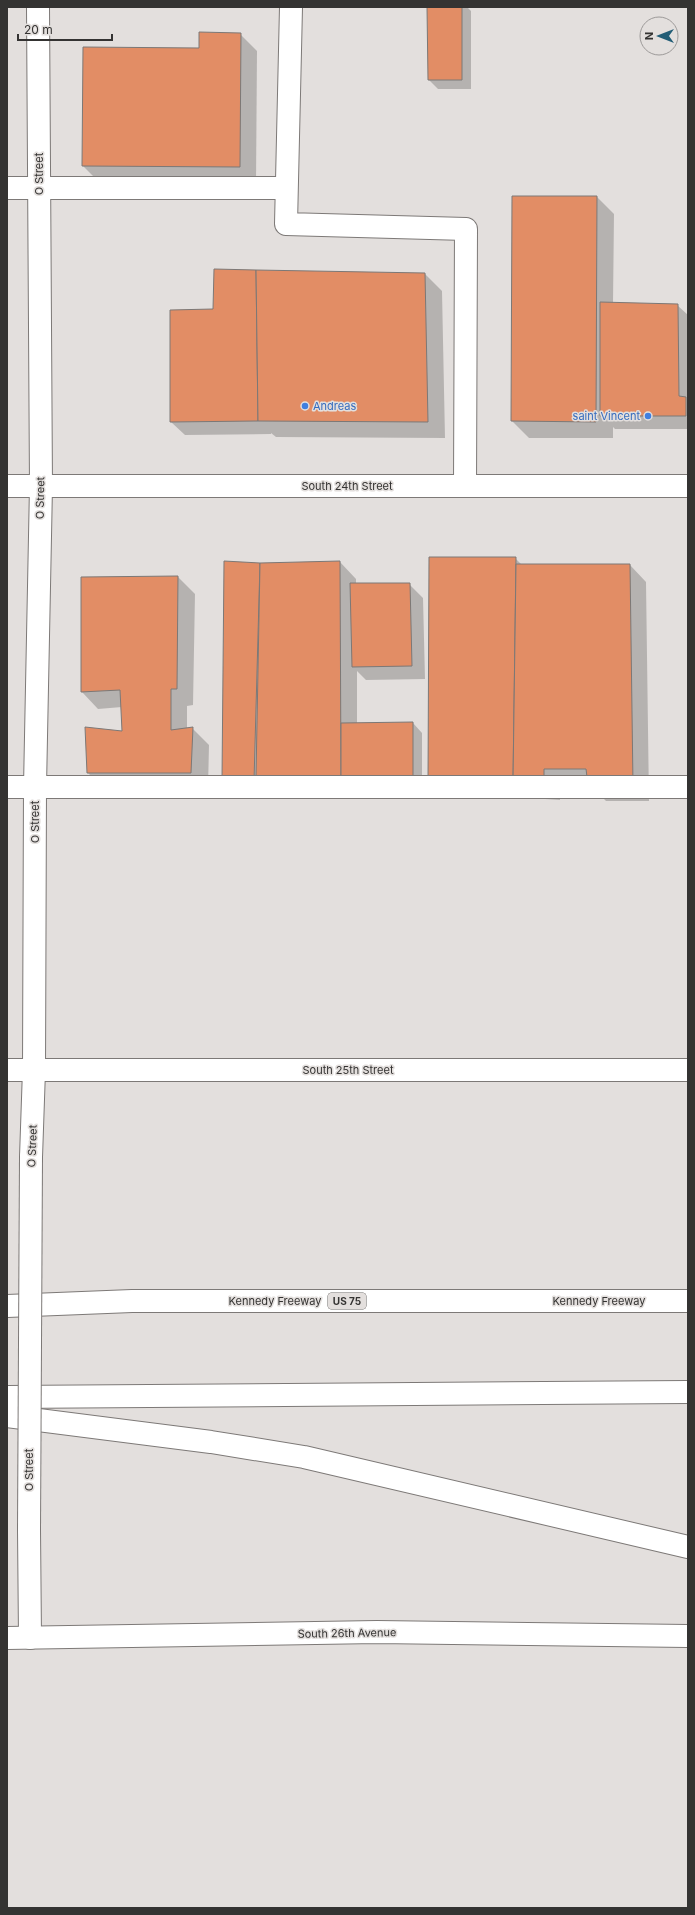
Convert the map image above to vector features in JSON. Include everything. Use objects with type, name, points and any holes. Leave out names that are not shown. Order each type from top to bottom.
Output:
[{"type":"main road","name":"O Street","points":[[30,1638],[29,1530],[31,1157],[34,1070],[35,787],[41,486],[38,7]]},
{"type":"main road","points":[[291,7],[286,224],[466,229],[465,486]]},
{"type":"main road","points":[[7,188],[286,188]]},
{"type":"main road","name":"South 24th Street","points":[[7,486],[688,486]]},
{"type":"main road","points":[[7,787],[688,787]]},
{"type":"main road","name":"South 25th Street","points":[[7,1070],[688,1070]]},
{"type":"main road","name":"Kennedy Freeway","points":[[7,1306],[132,1302],[688,1301]]},
{"type":"main road","points":[[7,1397],[688,1392]]},
{"type":"main road","points":[[7,1416],[195,1440],[304,1457],[688,1546]]},
{"type":"main road","name":"South 26th Avenue","points":[[7,1638],[378,1632],[688,1636]]},
{"type":"building","points":[[427,7],[462,7],[462,80],[428,80]]},
{"type":"building","points":[[199,32],[241,33],[240,167],[82,166],[83,47],[199,48]]},
{"type":"building","points":[[512,196],[597,196],[596,422],[511,421]]},
{"type":"building","points":[[214,269],[256,270],[258,421],[170,422],[170,310],[213,309]]},
{"type":"building","points":[[256,270],[425,273],[428,422],[258,421]]},
{"type":"building","points":[[600,302],[678,304],[679,396],[686,397],[686,416],[600,416]]},
{"type":"building","points":[[429,557],[516,557],[513,782],[428,783]]},
{"type":"building","points":[[224,561],[260,563],[254,781],[222,780]]},
{"type":"building","points":[[340,561],[341,778],[256,776],[260,563]]},
{"type":"building","points":[[516,564],[630,564],[633,785],[588,785],[586,769],[544,769],[544,784],[513,782]]},
{"type":"building","points":[[178,576],[177,689],[171,689],[171,730],[193,727],[191,773],[87,773],[85,727],[122,731],[120,690],[81,692],[81,577]]},
{"type":"building","points":[[350,583],[410,583],[412,666],[352,667]]},
{"type":"building","points":[[413,722],[413,779],[341,778],[341,723]]},
{"type":"place","name":"Andreas","points":[[305,406]]},
{"type":"place","name":"saint Vincent","points":[[648,416]]}]
